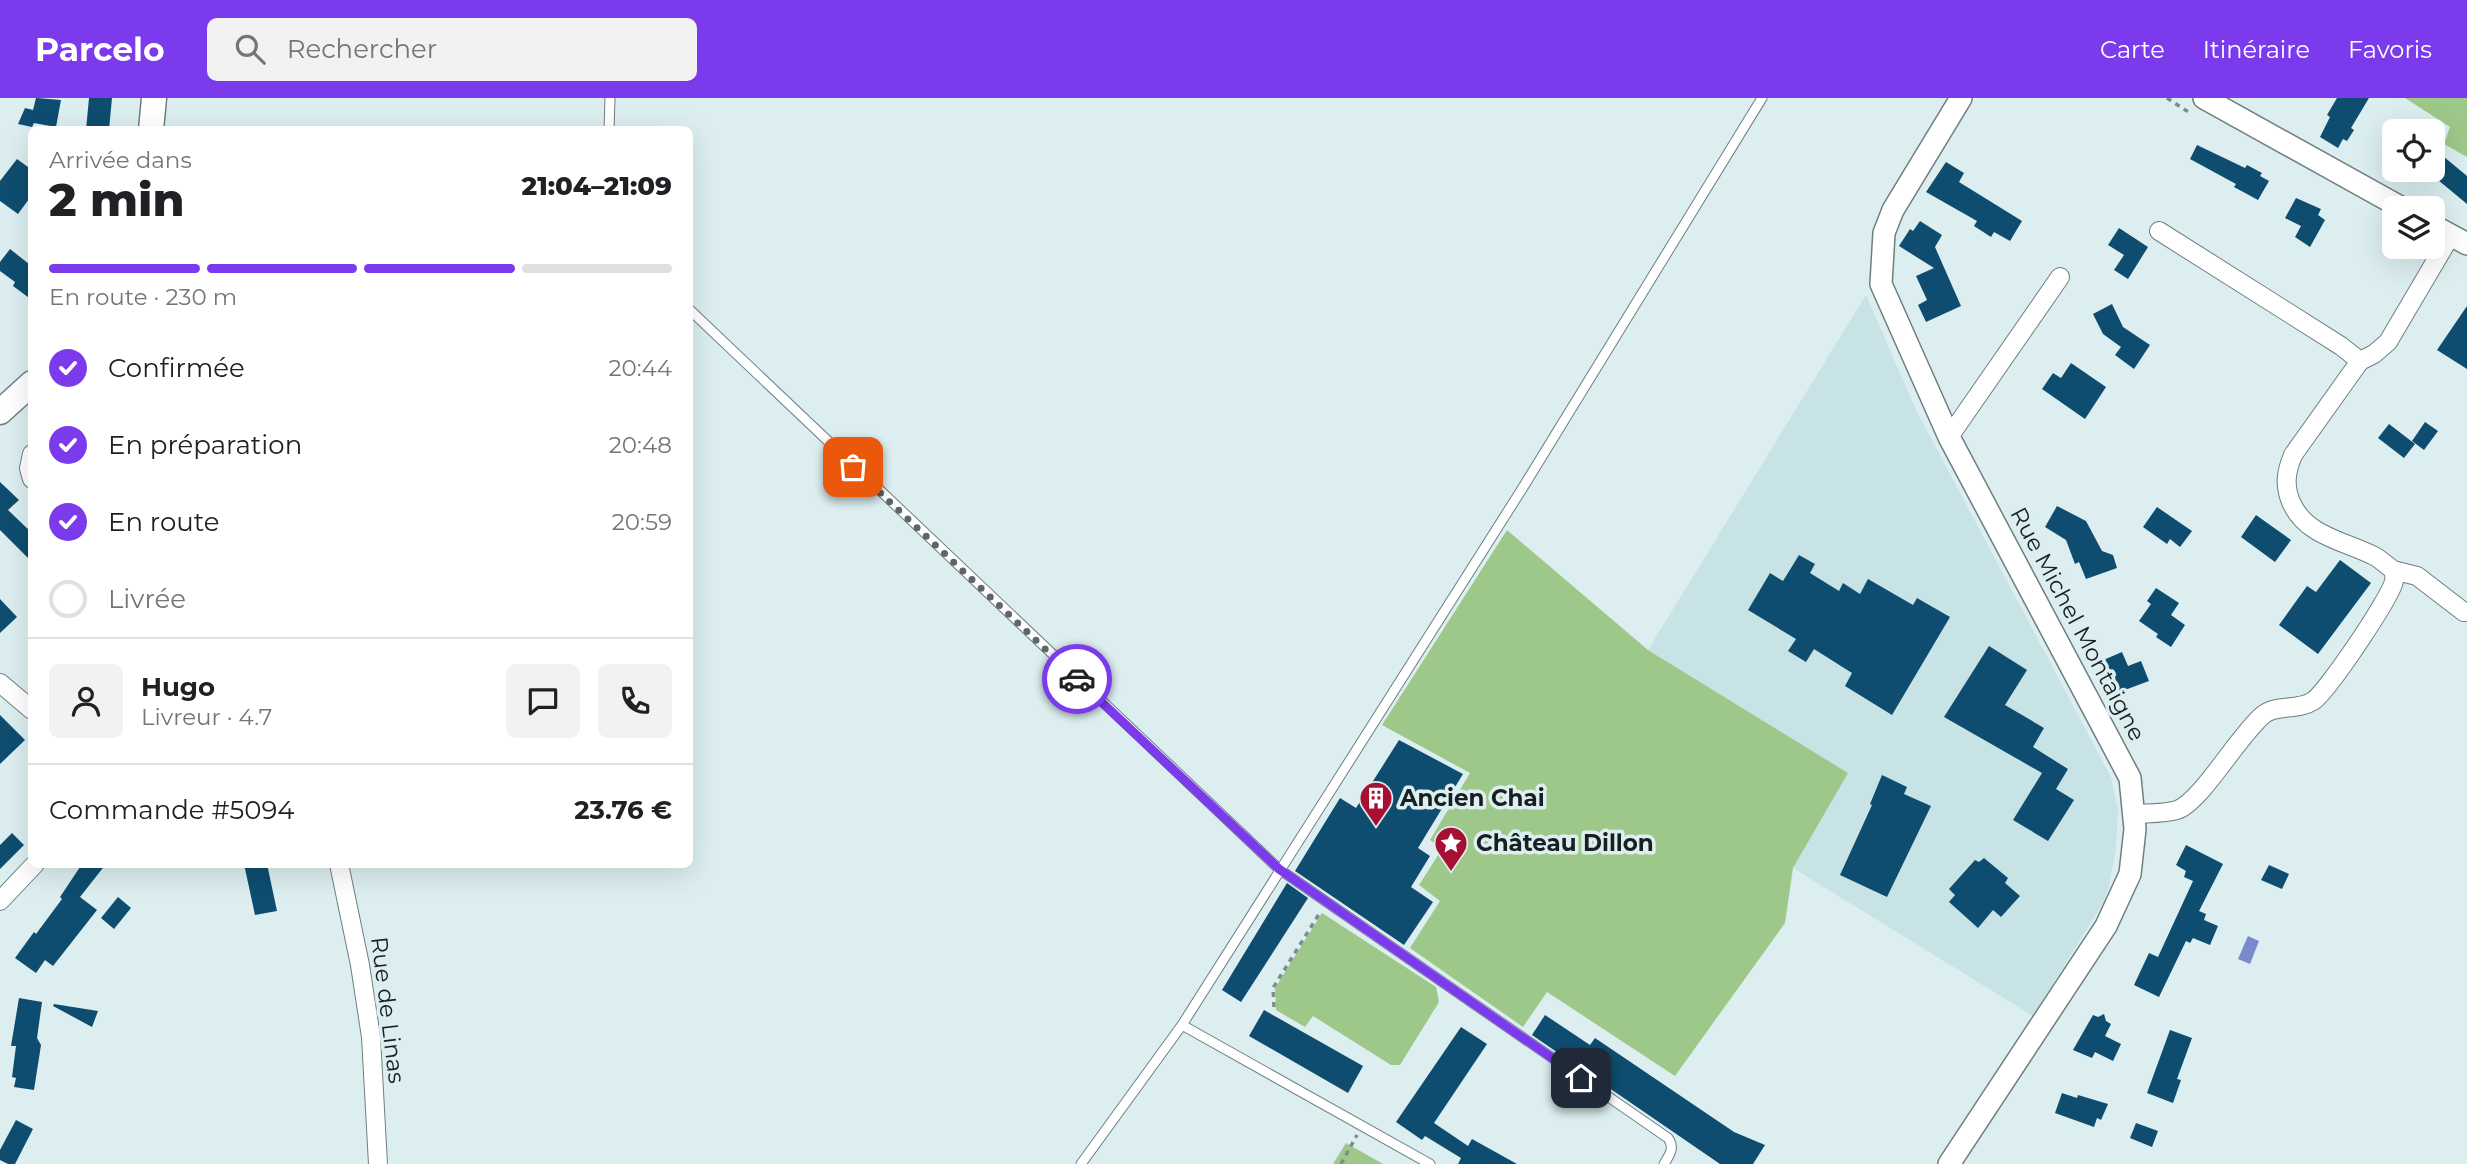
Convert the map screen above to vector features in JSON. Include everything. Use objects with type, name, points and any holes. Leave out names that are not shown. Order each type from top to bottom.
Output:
[{"type":"main road","points":[[151,126],[154,98]]},
{"type":"main road","points":[[0,412],[28,387]]},
{"type":"street","name":"Rue Michel Montaigne","points":[[1950,1164],[2106,926],[2130,874],[2135,829],[2130,778],[1949,437],[1881,284],[1884,233],[1893,210],[1961,98]]},
{"type":"street","points":[[2204,98],[2382,197]]},
{"type":"street","points":[[2159,231],[2341,345],[2360,361]]},
{"type":"street","points":[[2450,235],[2388,342],[2360,361],[2293,455],[2286,472],[2287,492],[2294,508],[2305,522],[2322,534],[2376,558],[2393,570],[2417,576],[2464,612]]},
{"type":"street","points":[[1949,437],[2060,277]]},
{"type":"street","points":[[2134,814],[2176,810],[2192,800],[2251,725],[2267,712],[2301,707],[2316,699],[2335,677],[2381,606],[2394,582],[2393,570]]},
{"type":"street","points":[[0,683],[28,707]]},
{"type":"street","points":[[0,901],[31,868]]},
{"type":"street","name":"Rue de Linas","points":[[340,868],[360,965],[371,1037],[378,1164]]},
{"type":"lane","points":[[609,126],[610,98]]},
{"type":"lane","points":[[1081,1164],[1182,1025],[1522,489],[1762,98]]},
{"type":"lane","points":[[693,313],[1279,869],[1668,1138],[1672,1151],[1664,1164]]},
{"type":"lane","points":[[1182,1025],[1430,1164]]},
{"type":"path","points":[[1273,1007],[1273,988],[1326,902]]},
{"type":"path","points":[[1341,1164],[1363,1125]]},
{"type":"shaded area","points":[[1866,295],[1916,410],[2111,777],[2118,809],[2116,848],[2109,886],[2103,903],[2033,1016],[1793,868],[1847,773],[1648,650]]},
{"type":"green space","points":[[2405,98],[2467,98],[2467,157],[2445,145],[2450,127],[2445,124],[2445,119],[2438,119]]},
{"type":"green space","points":[[1507,530],[1648,650],[1848,773],[1793,868],[1785,923],[1675,1076],[1547,992],[1523,1027],[1410,948],[1440,901],[1419,885],[1442,849],[1430,840],[1470,773],[1382,725]]},
{"type":"green space","points":[[1322,913],[1436,987],[1439,1002],[1400,1065],[1391,1065],[1313,1016],[1305,1027],[1276,1010],[1275,988]]},
{"type":"green space","points":[[1346,1143],[1383,1164],[1333,1164]]},
{"type":"water","points":[[2248,936],[2259,941],[2250,964],[2238,959]]},
{"type":"building","points":[[36,98],[61,100],[56,126],[18,124],[25,108],[33,110]]},
{"type":"building","points":[[89,98],[112,98],[109,126],[86,126]]},
{"type":"building","points":[[2337,98],[2369,98],[2351,128],[2354,130],[2347,141],[2343,139],[2338,148],[2320,137],[2330,117],[2327,115]]},
{"type":"building","points":[[2197,145],[2245,168],[2247,165],[2262,173],[2260,176],[2269,181],[2258,200],[2234,187],[2236,184],[2190,159]]},
{"type":"building","points":[[2445,158],[2467,176],[2467,204],[2440,182],[2445,182]]},
{"type":"building","points":[[17,159],[28,167],[28,200],[18,214],[0,201],[0,181]]},
{"type":"building","points":[[1946,162],[1964,173],[1959,182],[2022,221],[2010,241],[1994,232],[1991,237],[1974,226],[1977,221],[1926,192]]},
{"type":"building","points":[[2296,198],[2321,209],[2318,215],[2325,220],[2310,247],[2295,237],[2301,226],[2285,218]]},
{"type":"building","points":[[1920,221],[1942,235],[1935,247],[1961,306],[1926,322],[1918,305],[1927,300],[1916,276],[1934,268],[1899,246],[1910,229],[1913,231]]},
{"type":"building","points":[[2119,228],[2148,247],[2128,279],[2114,270],[2124,255],[2108,245]]},
{"type":"building","points":[[10,249],[28,263],[28,297],[13,286],[15,282],[0,271],[0,262]]},
{"type":"building","points":[[2112,304],[2123,327],[2150,345],[2134,369],[2115,355],[2121,347],[2103,334],[2093,314]]},
{"type":"building","points":[[2467,306],[2467,369],[2437,350]]},
{"type":"building","points":[[2071,363],[2106,387],[2085,419],[2042,389],[2053,373],[2061,378]]},
{"type":"building","points":[[2425,422],[2438,431],[2424,450],[2412,441]]},
{"type":"building","points":[[2389,424],[2415,444],[2404,458],[2378,438]]},
{"type":"building","points":[[0,482],[19,500],[8,510],[28,529],[28,558],[0,530]]},
{"type":"building","points":[[2057,506],[2086,521],[2102,551],[2113,555],[2117,568],[2086,579],[2079,562],[2075,564],[2066,540],[2045,527]]},
{"type":"building","points":[[2157,507],[2192,531],[2180,547],[2170,539],[2167,544],[2143,527]]},
{"type":"building","points":[[2256,515],[2291,540],[2275,562],[2241,537]]},
{"type":"building","points":[[1799,555],[1815,564],[1810,573],[1839,591],[1843,583],[1860,594],[1868,579],[1913,605],[1917,598],[1950,617],[1892,715],[1845,686],[1852,673],[1814,649],[1806,662],[1788,651],[1796,639],[1748,610],[1770,573],[1783,581]]},
{"type":"building","points":[[2340,560],[2371,583],[2318,654],[2279,625],[2307,586],[2316,592]]},
{"type":"building","points":[[2156,588],[2179,603],[2171,615],[2185,625],[2171,647],[2139,621],[2151,604],[2147,601]]},
{"type":"building","points":[[0,599],[17,617],[0,633]]},
{"type":"building","points":[[1989,646],[2027,670],[2005,705],[2044,728],[2033,747],[2068,769],[2056,789],[2074,800],[2048,841],[2013,820],[2042,773],[1944,717]]},
{"type":"building","points":[[2122,652],[2128,666],[2141,661],[2149,681],[2114,694],[2101,661]]},
{"type":"building","points":[[0,715],[25,740],[0,764]]},
{"type":"building","name":"Ancien Chai","points":[[1399,740],[1463,774],[1418,848],[1430,856],[1411,887],[1433,902],[1404,945],[1295,871],[1340,798],[1356,808]]},
{"type":"building","points":[[1882,775],[1907,787],[1904,794],[1931,806],[1887,897],[1840,875],[1872,805],[1870,804]]},
{"type":"building","points":[[12,833],[24,845],[0,869],[0,845]]},
{"type":"building","points":[[2186,845],[2223,864],[2199,911],[2206,914],[2204,920],[2218,926],[2210,945],[2193,938],[2190,943],[2186,941],[2159,997],[2134,985],[2149,953],[2158,957],[2193,881],[2184,877],[2186,871],[2176,865]]},
{"type":"building","points":[[1984,858],[2008,878],[2005,883],[2020,896],[2001,917],[1993,910],[1978,928],[1949,902],[1955,895],[1949,889],[1975,860],[1979,862]]},
{"type":"building","points":[[2269,865],[2289,874],[2282,889],[2261,880]]},
{"type":"building","points":[[79,868],[103,868],[80,897],[97,910],[53,966],[45,960],[36,973],[15,958],[62,899],[60,897]]},
{"type":"building","points":[[245,868],[268,868],[277,911],[255,915]]},
{"type":"building","points":[[1287,883],[1308,898],[1241,1002],[1222,990]]},
{"type":"building","points":[[118,897],[131,908],[114,929],[101,918]]},
{"type":"building","points":[[19,998],[42,1002],[37,1038],[41,1045],[34,1090],[14,1087],[16,1078],[12,1077],[16,1046],[11,1046]]},
{"type":"building","points":[[53,1006],[98,1011],[92,1027]]},
{"type":"building","points":[[1264,1010],[1363,1066],[1348,1093],[1249,1036]]},
{"type":"building","points":[[2104,1014],[2106,1021],[2111,1024],[2105,1036],[2121,1044],[2113,1061],[2095,1052],[2092,1058],[2073,1050],[2093,1015],[2098,1017]]},
{"type":"building","points":[[1545,1015],[1590,1045],[1595,1038],[1734,1132],[1765,1145],[1753,1164],[1720,1164],[1532,1035]]},
{"type":"building","points":[[1461,1027],[1487,1044],[1434,1123],[1468,1146],[1472,1139],[1517,1164],[1458,1164],[1461,1158],[1425,1136],[1422,1140],[1396,1122]]},
{"type":"building","points":[[2170,1030],[2192,1038],[2177,1079],[2181,1080],[2173,1103],[2147,1093]]},
{"type":"building","points":[[2062,1093],[2108,1104],[2101,1120],[2097,1118],[2094,1127],[2055,1113]]},
{"type":"building","points":[[16,1120],[33,1129],[15,1164],[8,1164],[0,1160],[0,1150]]},
{"type":"building","points":[[2136,1123],[2158,1131],[2152,1147],[2130,1138]]},
{"type":"way so far","points":[[853,467],[1077,679]]},
{"type":"place","name":"Ancien Chai","points":[[1376,828]]},
{"type":"place","name":"Château Dillon","points":[[1451,873]]},
{"type":"route","points":[[1077,679],[1279,869],[1581,1078]]}]
